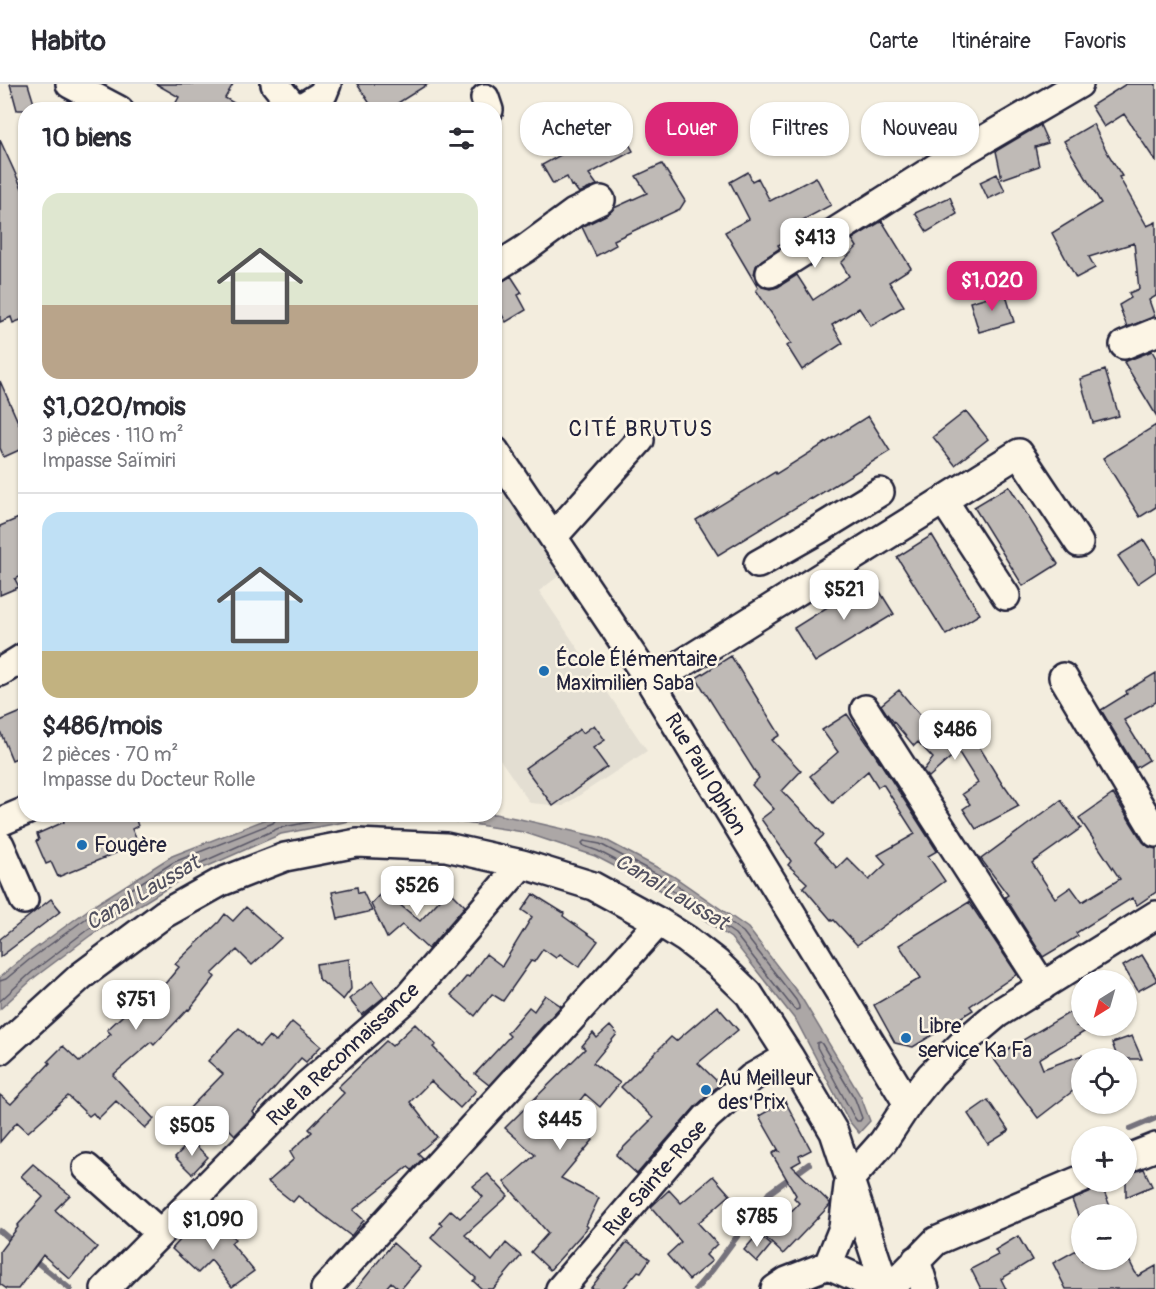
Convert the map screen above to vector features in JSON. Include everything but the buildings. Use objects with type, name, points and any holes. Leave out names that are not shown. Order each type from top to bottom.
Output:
[{"type":"street","points":[[70,84],[104,102]]},
{"type":"street","points":[[275,84],[290,102]]},
{"type":"street","points":[[310,102],[323,94],[327,84]]},
{"type":"street","points":[[770,273],[937,167],[1079,84]]},
{"type":"street","points":[[502,264],[574,213],[601,200]]},
{"type":"street","points":[[1124,345],[1156,332]]},
{"type":"street","points":[[553,537],[640,441]]},
{"type":"street","points":[[651,683],[1019,453],[1079,543]]},
{"type":"street","name":"Rue Paul Ophion","points":[[502,461],[651,683],[908,1104]]},
{"type":"street","points":[[758,564],[880,492]]},
{"type":"street","points":[[944,501],[1006,596]]},
{"type":"street","points":[[818,530],[840,566]]},
{"type":"street","points":[[0,672],[18,661]]},
{"type":"street","points":[[1063,678],[1156,832]]},
{"type":"street","points":[[865,710],[1043,986]]},
{"type":"street","points":[[0,822],[18,814]]},
{"type":"street","points":[[0,1050],[81,976],[164,914],[221,882],[285,857],[357,843],[446,847],[522,864],[593,886],[659,922],[717,963],[749,994],[834,1132],[886,1289]]},
{"type":"street","points":[[0,845],[24,900]]},
{"type":"street","name":"Rue la Reconnaissance","points":[[105,1289],[307,1085],[408,997],[522,864]]},
{"type":"street","points":[[830,1277],[843,1228],[850,1179],[883,1142],[908,1104],[931,1075],[964,1042],[997,1014],[1156,915]]},
{"type":"street","points":[[325,1289],[659,922]]},
{"type":"street","name":"Rue Sainte-Rose","points":[[560,1289],[706,1118],[751,1078],[789,1056]]},
{"type":"street","points":[[1137,1155],[1156,1147]]},
{"type":"street","points":[[87,1168],[160,1233]]},
{"type":"street","points":[[886,1289],[936,1241],[1071,1184]]},
{"type":"street","points":[[916,1260],[925,1289]]},
{"type":"street","points":[[776,1289],[787,1281],[830,1277],[886,1289]]},
{"type":"shaded area","name":"École Élémentaire Maximilien Saba","points":[[502,489],[560,575],[539,591],[647,751],[563,806],[530,803],[502,762]]},
{"type":"water","name":"Canal Laussat","points":[[502,815],[602,838],[673,876],[748,928],[801,997],[861,1097],[870,1121],[859,1133],[849,1121],[797,1022],[731,938],[664,892],[595,856],[523,832],[459,822],[502,822]]},
{"type":"water","name":"Canal Laussat","points":[[259,822],[345,822],[281,834],[190,874],[91,935],[35,977],[0,1009],[0,977],[96,904],[172,856]]},
{"type":"waterway","points":[[1137,1126],[1156,1118]]},
{"type":"waterway","points":[[696,1289],[769,1193],[809,1164]]},
{"type":"waterway","points":[[0,1231],[14,1243]]},
{"type":"waterway","points":[[33,1259],[70,1289]]},
{"type":"place","name":"École Élémentaire Maximilien Saba","points":[[544,671]]},
{"type":"place","name":"Fougère","points":[[82,845]]},
{"type":"place","name":"Libre service Ka Fa","points":[[906,1038]]},
{"type":"place","name":"Au Meilleur des Prix","points":[[706,1090]]},
{"type":"district","name":"CITÉ BRUTUS","points":[[641,428]]}]
